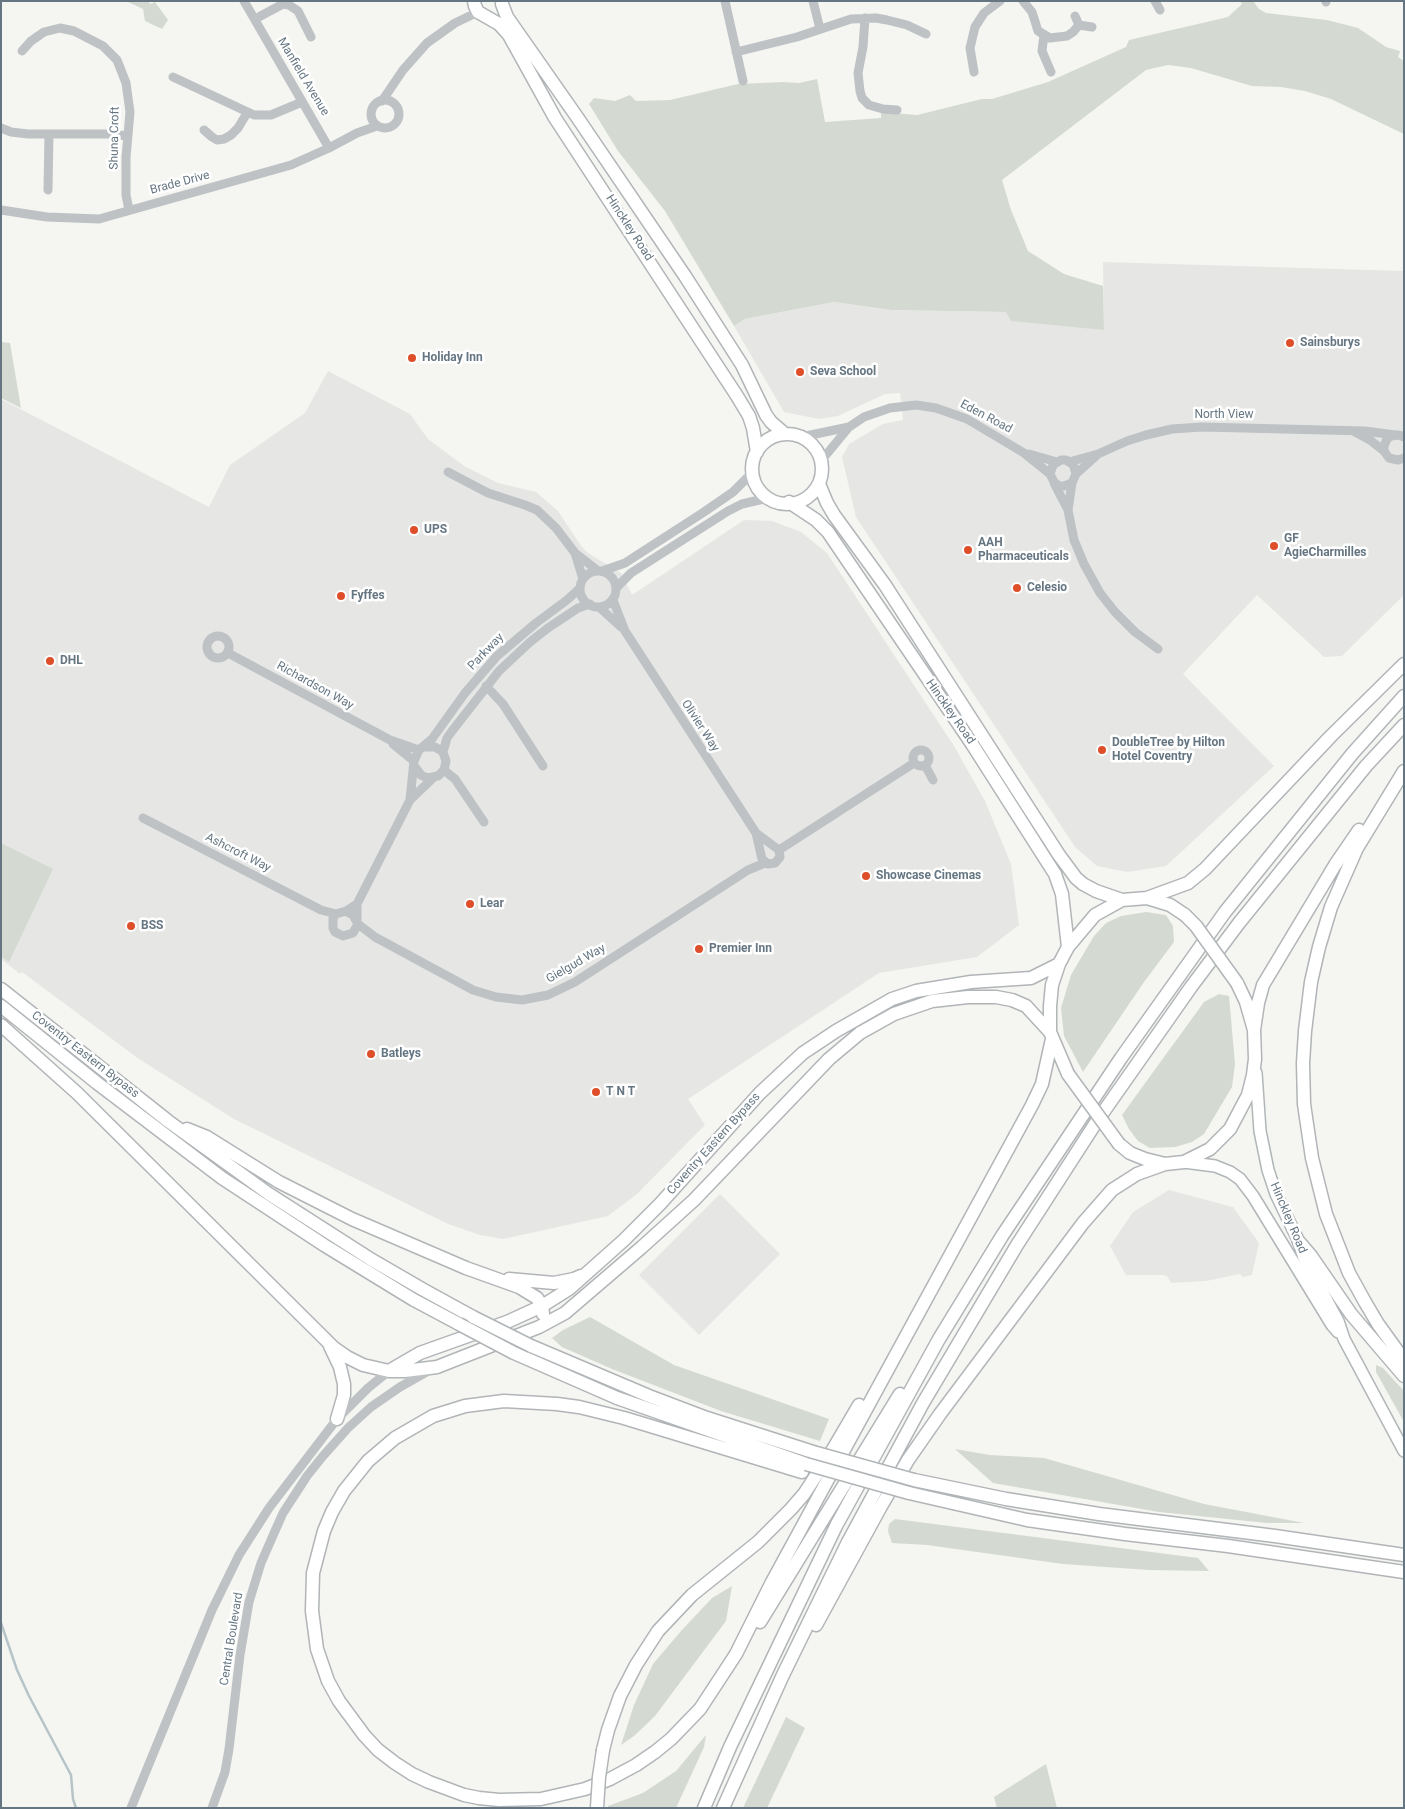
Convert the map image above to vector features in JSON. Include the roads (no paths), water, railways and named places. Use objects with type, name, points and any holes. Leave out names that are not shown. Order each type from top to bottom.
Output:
[{"type":"highway","points":[[476,6],[490,16],[497,13],[502,2]]},
{"type":"highway","name":"Hinckley Road","points":[[502,2],[507,18],[578,117],[685,276],[742,365],[766,415],[784,434]]},
{"type":"highway","name":"Hinckley Road","points":[[476,6],[499,24],[509,35],[556,118],[737,396],[753,428],[757,452]]},
{"type":"highway","points":[[784,434],[801,437],[815,449],[821,461],[822,472],[818,484],[808,498],[797,502],[776,501],[768,498],[758,489],[753,472],[753,462],[761,446],[772,437],[784,434]]},
{"type":"highway","name":"Hinckley Road","points":[[818,484],[834,515],[890,593],[1059,855],[1076,878],[1083,884],[1096,891],[1122,900]]},
{"type":"highway","name":"Hinckley Road","points":[[789,502],[816,520],[839,546],[972,744],[1055,874],[1062,894],[1068,947]]},
{"type":"highway","points":[[736,1654],[772,1582],[1042,1084],[1051,1036],[1050,1006],[1052,985],[1059,964],[1068,947],[1095,915],[1122,900],[1147,898],[1188,883],[1205,869],[1331,736],[1404,664]]},
{"type":"highway","points":[[704,1808],[730,1746],[808,1583],[874,1455],[939,1339],[1002,1236],[1121,1058],[1225,912],[1352,754],[1404,696]]},
{"type":"highway","points":[[723,1808],[802,1635],[897,1451],[961,1338],[1064,1171],[1134,1068],[1240,923],[1366,766],[1404,725]]},
{"type":"highway","points":[[748,1753],[880,1508],[908,1460],[940,1414],[1095,1208],[1112,1190],[1128,1178],[1149,1168],[1184,1162],[1210,1149],[1230,1129],[1248,1095],[1253,1075],[1255,1059],[1254,1030],[1263,985],[1335,865],[1373,808],[1404,767]]},
{"type":"highway","points":[[1404,771],[1357,848],[1331,907],[1319,947],[1312,982],[1304,1032],[1303,1063],[1304,1104],[1312,1158],[1326,1214],[1341,1254],[1365,1302],[1404,1360]]},
{"type":"highway","points":[[1147,898],[1170,905],[1185,915],[1196,926],[1237,983],[1246,1002],[1254,1030]]},
{"type":"highway","name":"Coventry Eastern Bypass","points":[[389,1371],[420,1353],[506,1322],[542,1306],[569,1289],[595,1267],[679,1185],[760,1093],[803,1054],[836,1031],[892,999],[916,991],[971,982],[1031,978],[1059,964]]},
{"type":"highway","name":"Coventry Eastern Bypass","points":[[1,989],[168,1121]]},
{"type":"highway","name":"Coventry Eastern Bypass","points":[[328,1342],[347,1357],[363,1365],[389,1371],[416,1370],[437,1366],[552,1321],[573,1307],[694,1200],[828,1059],[860,1033],[894,1014],[932,1001],[996,997],[1012,1000],[1026,1006],[1051,1036]]},
{"type":"highway","points":[[1,1006],[104,1089],[222,1178],[324,1245],[414,1300],[514,1353],[600,1391],[804,1468]]},
{"type":"highway","points":[[1,1025],[77,1093],[328,1342],[344,1379],[344,1396],[337,1419]]},
{"type":"highway","points":[[1051,1036],[1068,1074],[1119,1144],[1130,1153],[1139,1157],[1165,1164]]},
{"type":"highway","points":[[168,1121],[207,1137],[279,1182],[352,1219],[466,1268],[499,1279],[531,1293],[542,1306],[543,1318],[539,1327]]},
{"type":"highway","points":[[168,1121],[239,1173],[326,1232],[422,1289],[531,1346],[649,1396],[707,1418],[812,1452],[914,1480],[1006,1499],[1099,1514],[1276,1536],[1404,1556]]},
{"type":"highway","points":[[1299,1242],[1311,1256],[1351,1314],[1404,1376]]},
{"type":"highway","points":[[499,1279],[554,1283],[574,1279],[595,1267]]},
{"type":"highway","points":[[597,1808],[603,1750],[620,1696],[647,1647],[674,1613],[692,1595],[758,1542],[798,1502],[832,1451],[926,1298]]},
{"type":"highway","points":[[939,1339],[878,1426],[764,1616],[736,1654],[700,1709],[671,1739],[655,1752],[610,1779],[562,1795],[540,1799],[500,1800],[464,1795],[412,1774],[378,1750],[342,1707],[322,1665],[317,1649],[312,1611],[313,1574],[324,1531],[332,1512],[344,1491],[368,1461],[394,1438],[414,1426],[443,1413],[482,1403],[518,1400],[579,1407],[804,1468],[842,1475],[909,1493],[1027,1520],[1228,1546],[1404,1572]]},
{"type":"main road","name":"Hinckley Road","points":[[1255,1059],[1258,1111],[1267,1164],[1276,1194],[1299,1242],[1304,1258],[1338,1320],[1344,1339],[1404,1452]]},
{"type":"main road","name":"Hinckley Road","points":[[1184,1162],[1215,1166],[1240,1178],[1296,1264],[1332,1325],[1344,1339]]},
{"type":"street","name":"Manfield Avenue","points":[[244,1],[329,148]]},
{"type":"street","points":[[725,1],[743,82]]},
{"type":"street","points":[[813,1],[820,29]]},
{"type":"street","points":[[974,72],[970,48],[975,27],[984,13],[1000,1]]},
{"type":"street","points":[[1022,1],[1032,12],[1036,28],[1050,38],[1067,36],[1079,25]]},
{"type":"street","points":[[1155,1],[1160,10]]},
{"type":"street","points":[[255,19],[283,4],[289,5],[298,11],[311,37]]},
{"type":"street","points":[[386,101],[396,80],[427,43],[460,20],[476,6]]},
{"type":"street","points":[[1074,16],[1079,25]]},
{"type":"street","points":[[865,18],[863,48],[858,73],[862,98],[869,105],[882,109],[897,110]]},
{"type":"street","points":[[736,52],[785,40],[851,19],[887,20],[907,25],[926,34]]},
{"type":"street","points":[[1079,25],[1092,27]]},
{"type":"street","name":"Shuna Croft","points":[[22,51],[31,41],[44,32],[60,28],[74,31],[103,46],[117,60],[126,83],[130,112],[127,136],[126,195],[129,210]]},
{"type":"street","points":[[1044,35],[1042,51],[1051,72]]},
{"type":"street","points":[[174,77],[254,115],[271,116],[302,102]]},
{"type":"street","points":[[386,101],[398,111],[399,116],[396,123],[386,128],[374,123],[372,109],[377,102],[386,101]]},
{"type":"street","points":[[204,130],[217,140],[224,139],[232,135],[247,113]]},
{"type":"street","name":"Brade Drive","points":[[1,210],[47,217],[84,220],[99,219],[280,169],[329,148],[374,123]]},
{"type":"street","points":[[1,128],[11,132],[28,134],[111,134],[127,136]]},
{"type":"street","points":[[48,190],[49,134]]},
{"type":"street","name":"Eden Road","points":[[801,437],[848,426],[864,417],[890,408],[916,405],[936,408],[966,419],[1024,453]]},
{"type":"street","name":"Eden Road","points":[[821,461],[848,426]]},
{"type":"street","name":"North View","points":[[1098,454],[1146,435],[1172,429],[1202,426],[1365,431],[1399,436]]},
{"type":"street","name":"North View","points":[[1354,432],[1370,440],[1384,451],[1389,458],[1393,460],[1404,458]]},
{"type":"street","points":[[1384,451],[1385,442],[1391,436],[1399,436]]},
{"type":"street","points":[[1024,453],[1057,462]]},
{"type":"street","points":[[1024,453],[1064,486],[1098,454]]},
{"type":"street","points":[[1098,454],[1069,462],[1061,460],[1057,462],[1053,465],[1052,478],[1068,510],[1073,538],[1084,564],[1100,593],[1115,612],[1135,632],[1158,649]]},
{"type":"street","points":[[1068,510],[1075,468],[1069,462]]},
{"type":"street","points":[[448,472],[488,493],[525,504],[537,510],[556,528],[575,553],[613,579],[616,588]]},
{"type":"street","points":[[753,472],[733,492],[625,563],[591,572],[583,579],[580,588],[582,595],[590,604],[599,607],[604,606],[613,600],[616,588],[631,573],[728,510],[742,504],[768,498]]},
{"type":"street","points":[[575,553],[583,579]]},
{"type":"street","name":"Parkway","points":[[422,749],[497,656],[580,588]]},
{"type":"street","name":"Olivier Way","points":[[613,600],[625,631],[756,833],[770,845]]},
{"type":"street","name":"Parkway","points":[[443,752],[447,738],[452,730],[486,686],[511,660],[542,633],[578,608],[590,604]]},
{"type":"street","name":"Olivier Way","points":[[599,607],[625,631]]},
{"type":"street","name":"Richardson Way","points":[[228,653],[390,740],[422,749]]},
{"type":"street","points":[[486,686],[503,704],[543,766]]},
{"type":"street","name":"Richardson Way","points":[[390,740],[414,764]]},
{"type":"street","points":[[353,933],[357,922],[357,904],[410,800],[432,778],[438,776],[444,770],[446,761],[443,752],[435,747],[422,749],[414,764],[410,800]]},
{"type":"street","points":[[917,750],[923,750],[929,755],[929,761],[925,765],[920,767],[914,763],[913,755],[917,750]]},
{"type":"street","points":[[779,850],[914,763]]},
{"type":"street","points":[[414,764],[421,775],[432,778]]},
{"type":"street","points":[[925,765],[933,780]]},
{"type":"street","points":[[444,770],[455,779],[484,822]]},
{"type":"street","name":"Ashcroft Way","points":[[143,818],[321,910],[338,915],[354,915],[357,922]]},
{"type":"street","name":"Olivier Way","points":[[756,833],[762,857]]},
{"type":"street","points":[[770,845],[775,846],[779,850],[780,858],[772,864],[762,857],[765,847],[770,845]]},
{"type":"street","name":"Gielgud Way","points":[[357,922],[375,937],[473,990],[510,999],[536,997],[560,990],[575,982],[748,870],[762,857]]},
{"type":"street","points":[[338,915],[357,904]]},
{"type":"street","name":"Ashcroft Way","points":[[338,915],[332,928],[339,935],[347,936],[353,933]]},
{"type":"street","name":"Gielgud Way","points":[[353,933],[375,937]]},
{"type":"street","name":"Central Boulevard","points":[[212,1808],[222,1780],[229,1749],[234,1720],[240,1655],[249,1602],[261,1564],[284,1513],[307,1476],[348,1428],[400,1386],[437,1366]]},
{"type":"street","name":"Central Boulevard","points":[[131,1808],[205,1628],[239,1555],[269,1508],[337,1419],[368,1388],[389,1371]]},
{"type":"waterway","points":[[1,1623],[17,1670],[71,1775],[73,1799],[76,1808]]},
{"type":"place","name":"Sainsburys","points":[[1290,343]]},
{"type":"place","name":"Holiday Inn","points":[[412,358]]},
{"type":"place","name":"Seva School","points":[[800,372]]},
{"type":"place","name":"UPS","points":[[414,530]]},
{"type":"place","name":"GF AgieCharmilles","points":[[1274,546]]},
{"type":"place","name":"AAH Pharmaceuticals","points":[[968,550]]},
{"type":"place","name":"Celesio","points":[[1017,588]]},
{"type":"place","name":"Fyffes","points":[[341,596]]},
{"type":"place","name":"DHL","points":[[50,661]]},
{"type":"place","name":"DoubleTree by Hilton Hotel Coventry","points":[[1102,750]]},
{"type":"place","name":"Showcase Cinemas","points":[[866,876]]},
{"type":"place","name":"Lear","points":[[470,904]]},
{"type":"place","name":"BSS","points":[[131,926]]},
{"type":"place","name":"Premier Inn","points":[[699,949]]},
{"type":"place","name":"Batleys","points":[[371,1054]]},
{"type":"place","name":"T N T","points":[[596,1092]]}]
